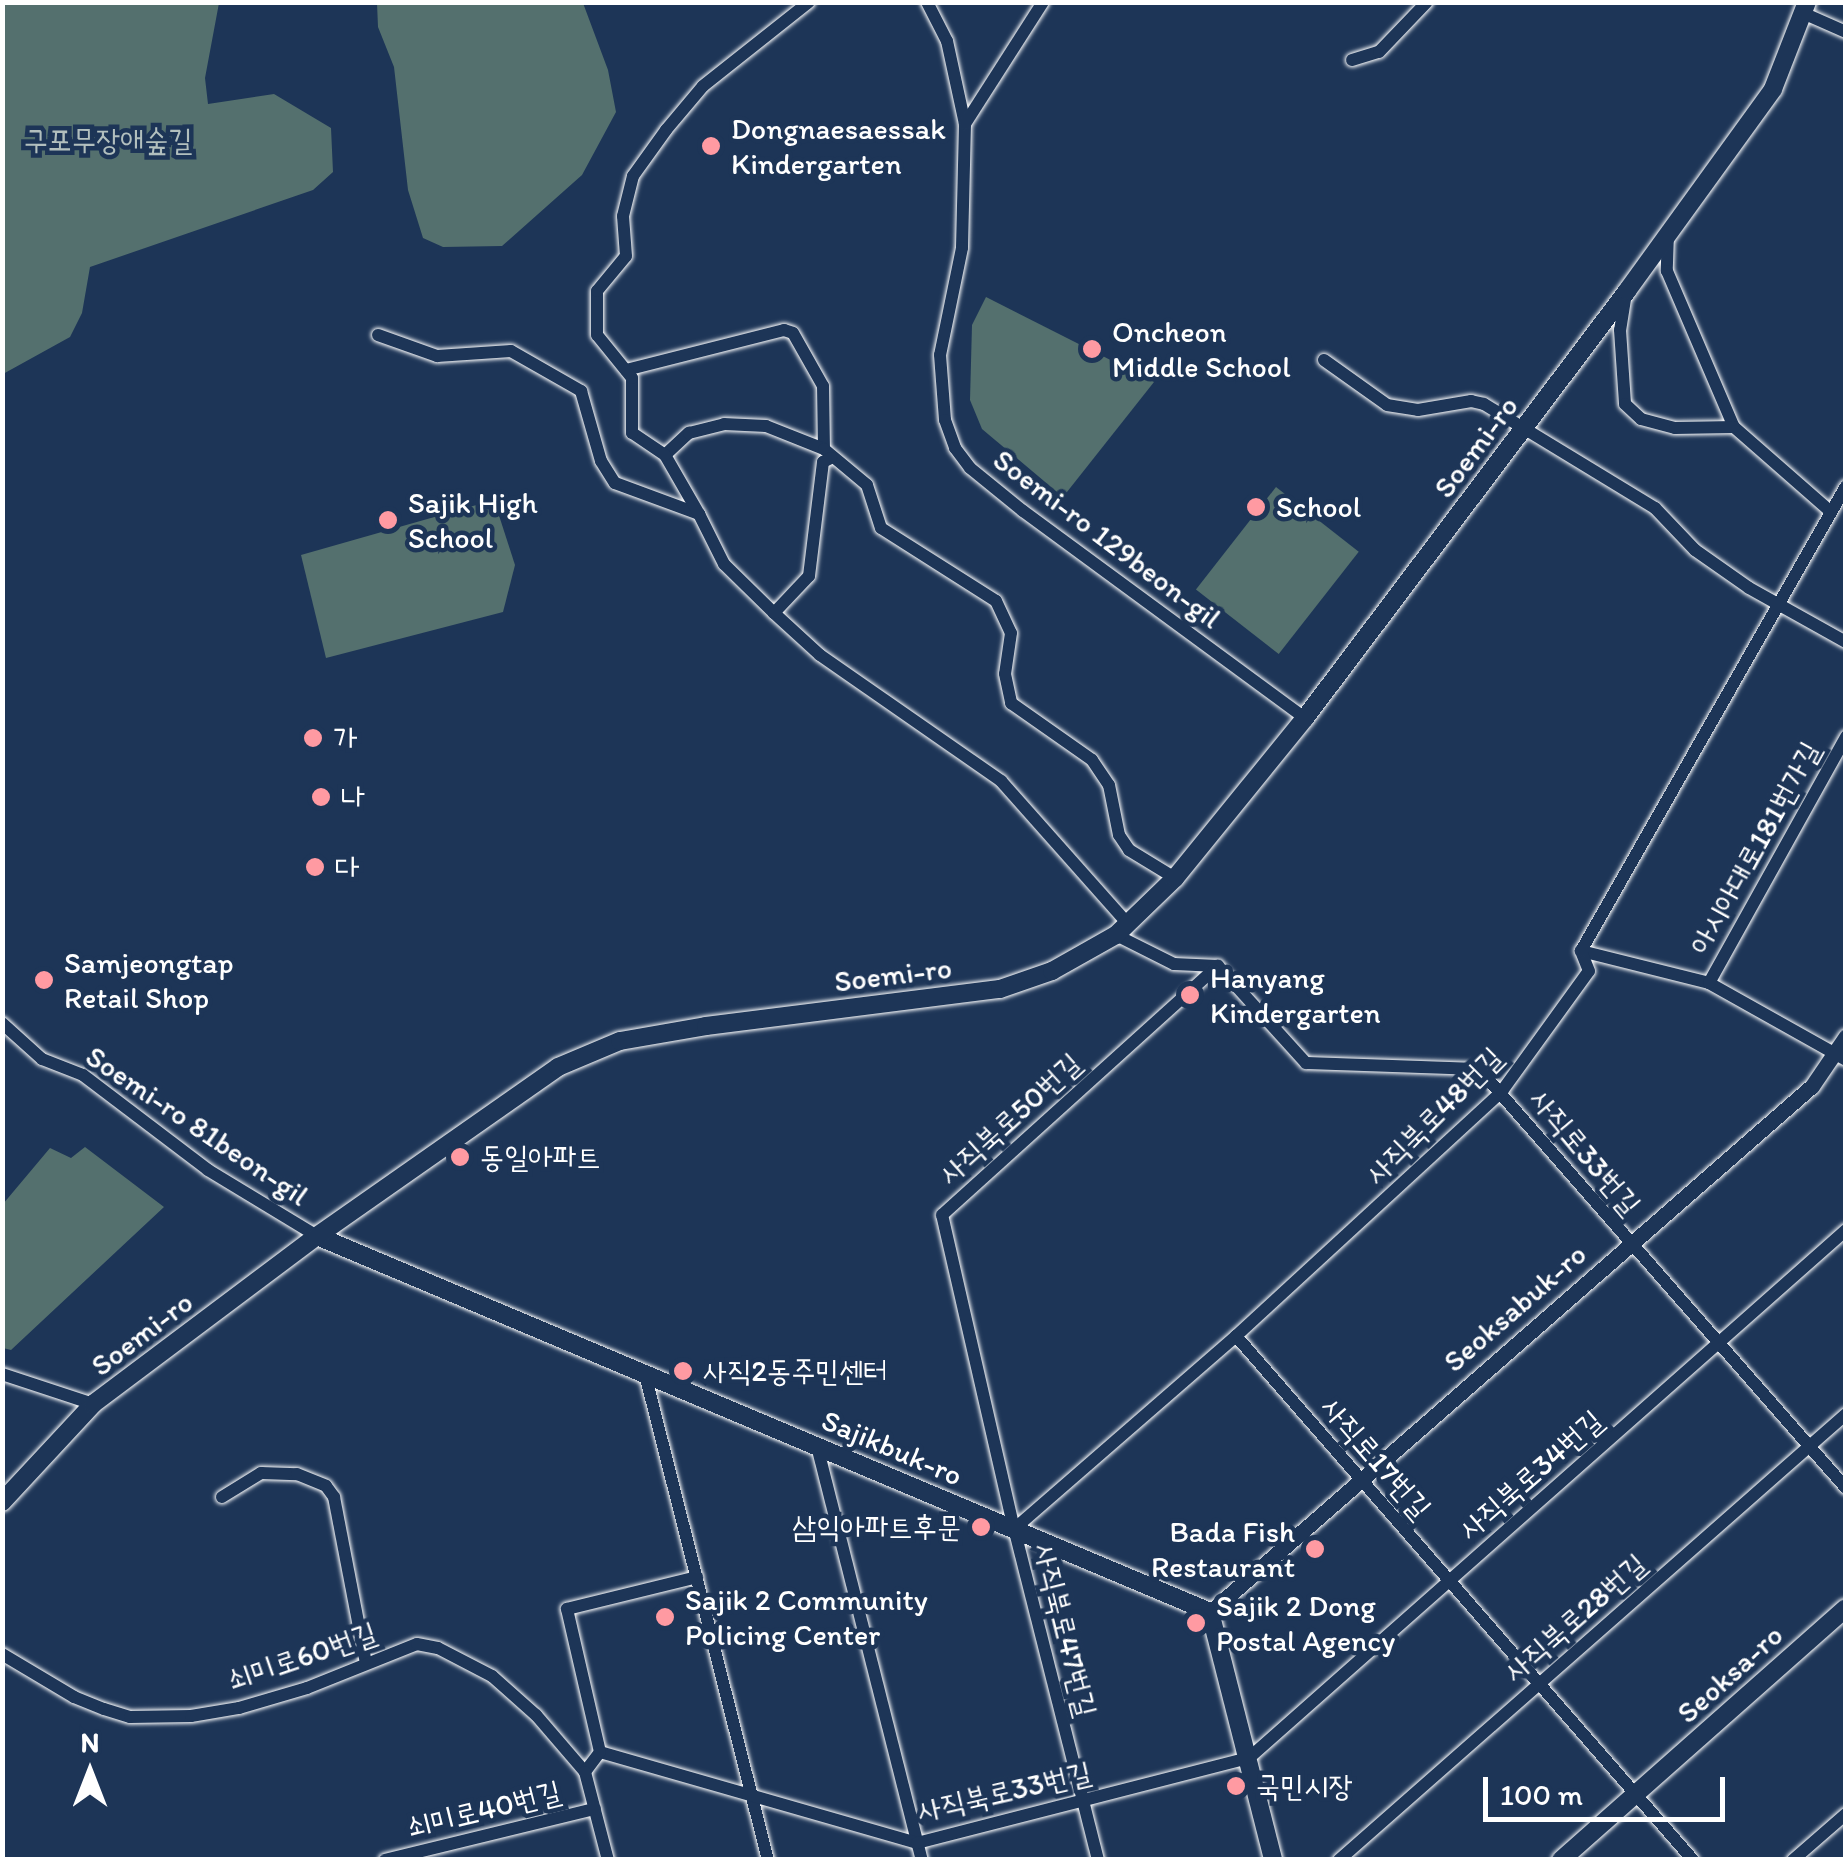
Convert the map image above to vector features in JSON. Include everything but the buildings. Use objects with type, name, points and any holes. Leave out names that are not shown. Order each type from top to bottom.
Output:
[{"type":"main road","name":"Soemi-ro","points":[[2,1502],[93,1404],[317,1236],[558,1067],[620,1042],[706,1026],[1000,989],[1052,971],[1122,930],[1175,878],[1305,718],[1627,291],[1773,89],[1806,8]]},
{"type":"main road","name":"Sajikbuk-ro","points":[[317,1236],[1210,1612]]},
{"type":"main road","name":"Seoksa-ro","points":[[1561,1860],[1846,1608]]},
{"type":"main road","points":[[1210,1612],[1272,1860]]},
{"type":"street","points":[[809,2],[703,86],[633,176],[624,216],[626,256],[597,290],[597,336],[632,378],[632,433],[665,455],[724,564],[820,656],[1001,781],[1122,930],[1174,964],[1218,966]]},
{"type":"street","name":"Soemi-ro 129beon-gil","points":[[927,2],[948,42],[965,124],[962,248],[940,354],[944,420],[955,448],[970,468],[1023,511],[1305,718]]},
{"type":"street","points":[[965,124],[1042,2]]},
{"type":"street","points":[[1352,60],[1379,52],[1427,2]]},
{"type":"street","points":[[1806,8],[1846,32]]},
{"type":"street","points":[[1668,234],[1667,271],[1734,427],[1831,512]]},
{"type":"street","name":"Soemi-ro","points":[[1627,291],[1620,330],[1625,404],[1641,418],[1676,428],[1734,427]]},
{"type":"street","points":[[626,370],[784,330],[793,333],[823,386],[828,454],[823,462],[808,576],[774,613]]},
{"type":"street","points":[[378,335],[437,356],[511,351],[580,391],[601,461],[615,483],[699,514]]},
{"type":"street","points":[[1324,360],[1386,405],[1418,410],[1471,400],[1655,508],[1695,550],[1779,605],[1846,642]]},
{"type":"street","points":[[665,455],[689,433],[724,424],[766,426],[828,454],[867,485],[882,528],[996,601],[1011,633],[1005,674],[1010,703],[1092,760],[1109,784],[1120,835],[1129,850],[1175,878]]},
{"type":"street","name":"사직북로48번길","points":[[1014,1529],[1236,1336],[1502,1091],[1588,971],[1581,950],[1846,486]]},
{"type":"street","name":"아시아대로181번가길","points":[[1708,983],[1846,737]]},
{"type":"street","points":[[1581,950],[1708,983],[1840,1057]]},
{"type":"street","name":"사직로33번길","points":[[1218,966],[1306,1063],[1480,1068],[1846,1488]]},
{"type":"street","name":"사직북로50번길","points":[[1014,1529],[942,1214],[1218,966]]},
{"type":"street","name":"Soemi-ro 81beon-gil","points":[[2,1022],[42,1059],[83,1075],[208,1170],[317,1236]]},
{"type":"street","name":"Seoksabuk-ro","points":[[1210,1612],[1812,1086],[1840,1057],[1846,1036]]},
{"type":"street","name":"사직북로34번길","points":[[1248,1758],[1846,1230]]},
{"type":"street","name":"사직로17번길","points":[[1236,1336],[1692,1860]]},
{"type":"street","points":[[2,1374],[93,1404]]},
{"type":"street","points":[[646,1374],[768,1860]]},
{"type":"street","name":"사직북로28번길","points":[[1339,1860],[1846,1414]]},
{"type":"street","points":[[816,1446],[922,1860]]},
{"type":"street","points":[[222,1497],[261,1473],[297,1474],[326,1486],[334,1497],[366,1663]]},
{"type":"street","name":"사직북로47번길","points":[[1014,1529],[1098,1860]]},
{"type":"street","points":[[608,1860],[585,1772],[600,1752],[567,1609],[697,1577]]},
{"type":"street","name":"쇠미로60번길","points":[[2,1654],[74,1696],[130,1717],[190,1716],[239,1708],[307,1688],[417,1644],[456,1655],[492,1676],[536,1714],[585,1772]]},
{"type":"street","name":"사직북로33번길","points":[[600,1752],[918,1842],[1248,1758]]},
{"type":"street","name":"쇠미로40번길","points":[[385,1860],[595,1809]]},
{"type":"street","points":[[1793,1860],[1846,1814]]},
{"type":"green space","name":"구포무장애숲길","points":[[3,2],[219,3],[205,78],[208,104],[274,94],[331,128],[333,172],[313,190],[90,267],[82,313],[70,337],[3,374]]},
{"type":"green space","points":[[377,3],[583,3],[608,70],[616,112],[582,175],[502,246],[443,247],[423,238],[408,190],[394,67],[378,27]]},
{"type":"green space","points":[[986,297],[1154,382],[1063,497],[982,429],[970,400],[972,325]]},
{"type":"green space","points":[[1276,487],[1359,552],[1279,654],[1196,589]]},
{"type":"green space","points":[[494,500],[515,565],[503,612],[326,658],[301,555]]},
{"type":"green space","points":[[85,1147],[164,1207],[11,1350],[3,1348],[3,1204],[50,1148],[71,1158]]},
{"type":"place","name":"Dongnaesaessak Kindergarten","points":[[711,146]]},
{"type":"place","name":"Oncheon Middle School","points":[[1092,349]]},
{"type":"place","name":"School","points":[[1256,507]]},
{"type":"place","name":"Sajik High School","points":[[388,520]]},
{"type":"place","name":"가","points":[[313,738]]},
{"type":"place","name":"나","points":[[321,797]]},
{"type":"place","name":"다","points":[[315,867]]},
{"type":"place","name":"Samjeongtap Retail Shop","points":[[44,980]]},
{"type":"place","name":"Hanyang Kindergarten","points":[[1190,995]]},
{"type":"place","name":"동일아파트","points":[[460,1157]]},
{"type":"place","name":"사직2동주민센터","points":[[683,1371]]},
{"type":"place","name":"삼익아파트후문","points":[[981,1527]]},
{"type":"place","name":"Bada Fish Restaurant","points":[[1315,1549]]},
{"type":"place","name":"Sajik 2 Community Policing Center","points":[[665,1617]]},
{"type":"place","name":"Sajik 2 Dong Postal Agency","points":[[1196,1623]]},
{"type":"place","name":"국민시장","points":[[1236,1786]]}]
